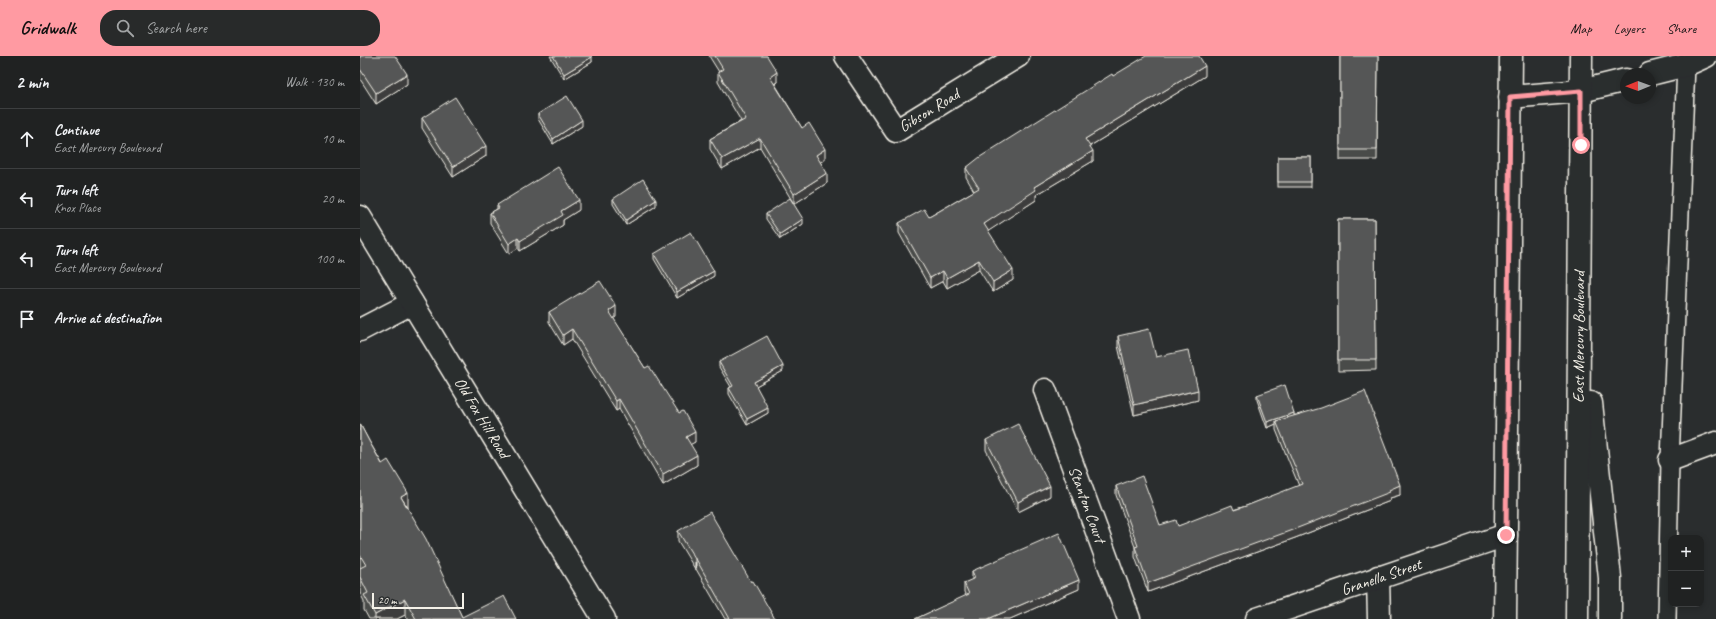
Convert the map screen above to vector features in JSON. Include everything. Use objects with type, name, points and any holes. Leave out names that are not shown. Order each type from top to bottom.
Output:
[{"type":"street","name":"Gibson Road","points":[[846,56],[896,131],[1018,56]]},
{"type":"street","points":[[1505,619],[1511,56]]},
{"type":"street","name":"East Mercury Boulevard","points":[[1577,619],[1582,56]]},
{"type":"street","points":[[1656,73],[1686,66],[1706,56]]},
{"type":"street","points":[[1510,97],[1581,91],[1620,81]]},
{"type":"street","name":"Old Fox Hill Road","points":[[360,217],[604,619]]},
{"type":"street","points":[[360,330],[412,303]]},
{"type":"street","points":[[1580,304],[1610,578],[1610,619]]},
{"type":"street","name":"Stanton Court","points":[[1045,390],[1129,619]]},
{"type":"street","points":[[1670,460],[1716,443]]},
{"type":"street","points":[[1494,619],[1506,535]]},
{"type":"street","name":"Granella Street","points":[[1256,619],[1506,535]]},
{"type":"street","points":[[1378,577],[1379,619]]},
{"type":"lane","points":[[1667,619],[1670,460],[1686,66]]},
{"type":"building","points":[[360,56],[395,56],[407,74],[376,93],[360,69]]},
{"type":"building","points":[[553,56],[591,56],[592,57],[564,74]]},
{"type":"building","points":[[715,56],[767,56],[777,72],[770,77],[802,128],[809,123],[825,149],[816,155],[827,173],[794,194],[760,138],[722,159],[710,139],[746,119],[718,72],[723,69]]},
{"type":"building","points":[[1146,56],[1199,56],[1205,66],[1085,139],[1093,151],[1034,187],[1036,190],[984,224],[1013,270],[993,282],[979,260],[947,278],[943,271],[930,278],[899,223],[924,209],[929,217],[979,188],[966,168],[980,157],[1112,74],[1113,76]]},
{"type":"building","points":[[1340,56],[1378,56],[1377,150],[1340,150]]},
{"type":"building","points":[[567,96],[582,120],[553,139],[538,114]]},
{"type":"building","points":[[455,97],[486,146],[453,167],[422,118]]},
{"type":"building","points":[[1278,157],[1311,157],[1311,182],[1278,182]]},
{"type":"building","points":[[558,167],[579,200],[561,211],[563,215],[520,241],[518,238],[509,244],[490,213],[499,208],[497,205]]},
{"type":"building","points":[[643,179],[656,200],[626,220],[613,199]]},
{"type":"building","points":[[790,198],[803,219],[780,234],[766,214]]},
{"type":"building","points":[[1338,219],[1375,219],[1376,360],[1338,360]]},
{"type":"building","points":[[691,232],[714,271],[677,292],[654,254]]},
{"type":"building","points":[[600,281],[616,306],[609,311],[645,368],[649,366],[679,413],[683,411],[695,432],[686,437],[697,455],[663,474],[619,399],[616,401],[572,329],[563,335],[549,312]]},
{"type":"building","points":[[1149,329],[1156,357],[1188,350],[1198,390],[1134,405],[1118,336]]},
{"type":"building","points":[[767,336],[783,366],[754,382],[768,408],[747,419],[729,388],[733,386],[719,362]]},
{"type":"building","points":[[1285,385],[1294,413],[1267,422],[1257,395]]},
{"type":"building","points":[[1365,391],[1400,485],[1389,490],[1390,492],[1295,529],[1148,583],[1135,547],[1138,546],[1116,486],[1142,476],[1160,525],[1176,520],[1178,526],[1232,505],[1234,510],[1246,506],[1302,484],[1276,421],[1321,408]]},
{"type":"building","points":[[360,424],[382,464],[388,460],[408,493],[401,497],[426,539],[462,617],[504,596],[516,619],[416,619],[405,599],[375,615],[364,595],[368,593],[360,577],[360,568],[366,565],[360,555]]},
{"type":"building","points":[[1018,424],[1050,486],[1018,502],[986,440]]},
{"type":"building","points":[[710,512],[751,582],[753,581],[775,619],[730,619],[696,559],[678,531]]},
{"type":"building","points":[[1059,533],[1079,580],[988,619],[915,619],[969,594],[964,583],[975,578],[972,571]]},
{"type":"route","points":[[1506,535],[1510,97],[1581,91],[1581,145]]}]
